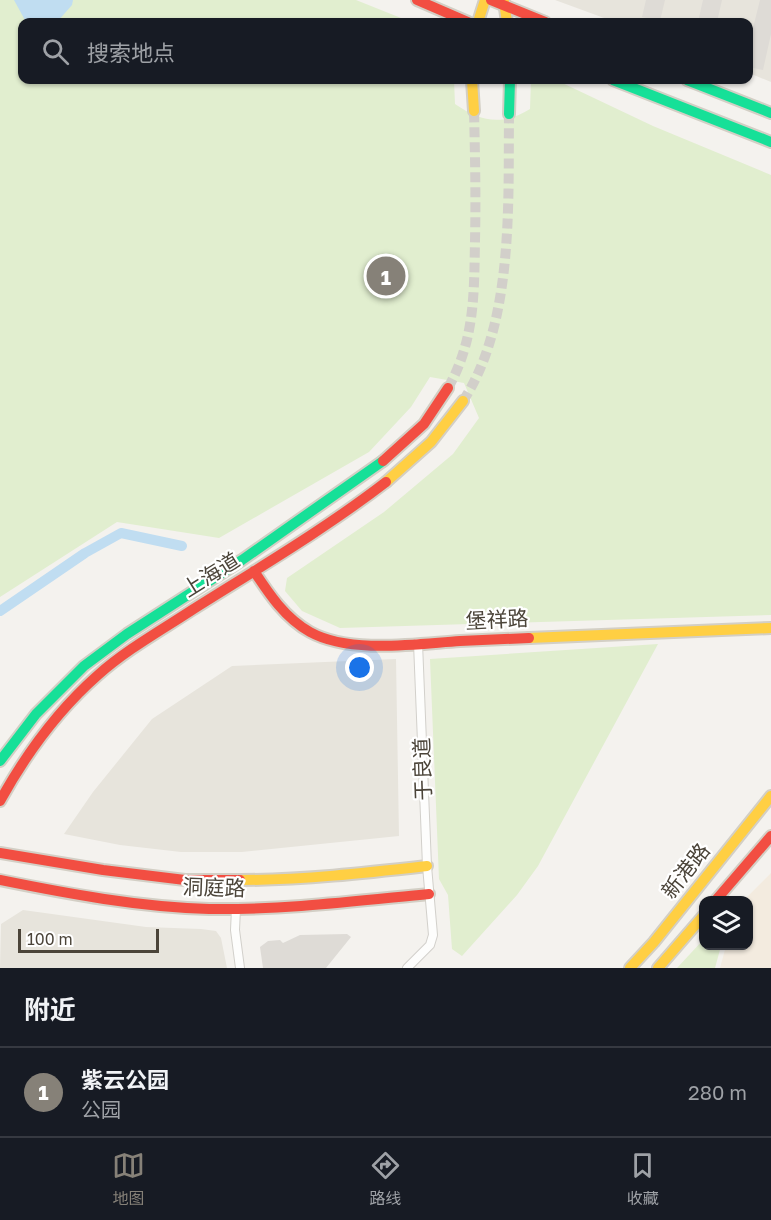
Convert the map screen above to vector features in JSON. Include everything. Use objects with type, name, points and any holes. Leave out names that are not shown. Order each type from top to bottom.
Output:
[{"type":"main road","points":[[417,0],[459,18]]},
{"type":"main road","points":[[479,18],[485,0]]},
{"type":"main road","points":[[491,0],[504,3],[536,18]]},
{"type":"main road","points":[[504,3],[506,18]]},
{"type":"main road","points":[[472,84],[474,111]]},
{"type":"main road","points":[[509,114],[510,84]]},
{"type":"main road","points":[[624,84],[770,142]]},
{"type":"main road","points":[[697,84],[771,113]]},
{"type":"main road","name":"上海道","points":[[0,761],[36,714],[84,666],[127,634],[242,560],[376,468],[424,424],[448,388]]},
{"type":"main road","name":"上海道","points":[[0,801],[34,743],[87,685],[124,654],[348,510],[401,472],[445,427],[463,401]]},
{"type":"main road","name":"堡祥路","points":[[254,571],[289,616],[320,637],[338,642],[418,643],[771,628]]},
{"type":"main road","name":"新港路","points":[[630,968],[654,942],[771,797]]},
{"type":"main road","name":"新港路","points":[[719,896],[771,836]]},
{"type":"main road","name":"洞庭路","points":[[0,854],[185,880],[303,878],[427,867]]},
{"type":"main road","name":"洞庭路","points":[[0,880],[108,899],[173,906],[236,909],[302,906],[429,894]]},
{"type":"main road","name":"新港路","points":[[658,968],[699,921]]},
{"type":"street","name":"于良道","points":[[407,968],[430,945],[433,935],[427,867],[418,643]]},
{"type":"street","points":[[236,909],[235,930],[240,968]]},
{"type":"shaded area","points":[[555,0],[771,0],[771,82],[753,75],[753,18],[604,18]]},
{"type":"shaded area","points":[[396,659],[399,836],[242,852],[181,852],[120,845],[64,834],[93,792],[152,719],[232,666]]},
{"type":"shaded area","points":[[771,873],[771,968],[720,968],[725,950],[753,950],[753,896],[748,896]]},
{"type":"shaded area","points":[[23,910],[146,927],[216,931],[221,938],[227,968],[0,968],[1,924]]},
{"type":"green space","points":[[0,0],[356,0],[401,18],[18,18],[18,84],[454,84],[455,104],[474,115],[501,120],[530,109],[531,84],[564,84],[653,126],[771,175],[771,615],[340,628],[302,611],[285,591],[287,578],[384,512],[453,454],[479,418],[464,383],[430,377],[411,407],[369,452],[219,538],[117,522],[0,597]]},
{"type":"green space","points":[[658,644],[538,866],[517,895],[462,956],[452,949],[448,895],[439,879],[430,659]]},
{"type":"green space","points":[[699,944],[699,950],[720,950],[715,968],[677,968]]},
{"type":"water","points":[[14,0],[73,0],[72,5],[61,18],[24,18]]},
{"type":"building","points":[[646,0],[665,0],[661,18],[642,17]]},
{"type":"building","points":[[703,0],[722,0],[718,18],[699,18]]},
{"type":"building","points":[[760,0],[771,0],[771,34],[763,70],[753,68],[753,28]]},
{"type":"building","points":[[347,934],[351,937],[326,968],[263,968],[260,947],[268,941],[280,940],[283,943],[300,935]]},
{"type":"waterway","points":[[0,611],[85,553],[121,533],[182,546]]},
{"type":"tunnel","points":[[448,388],[463,352],[473,298],[474,111]]},
{"type":"tunnel","points":[[463,401],[480,370],[492,336],[500,300],[505,262],[509,186],[509,114]]},
{"type":"traffic: fast","points":[[509,114],[510,84]]},
{"type":"traffic: fast","points":[[623,84],[771,142]]},
{"type":"traffic: fast","points":[[697,84],[771,113]]},
{"type":"traffic: fast","points":[[0,761],[36,714],[84,666],[127,634],[242,560],[383,461]]},
{"type":"traffic: slow","points":[[479,18],[485,0]]},
{"type":"traffic: slow","points":[[504,2],[506,18]]},
{"type":"traffic: slow","points":[[472,84],[474,111]]},
{"type":"traffic: slow","points":[[386,482],[431,442],[463,401]]},
{"type":"traffic: slow","points":[[529,638],[771,628]]},
{"type":"traffic: slow","points":[[630,968],[654,942],[771,796]]},
{"type":"traffic: slow","points":[[240,880],[357,874],[427,866]]},
{"type":"traffic: slow","points":[[658,968],[699,921]]},
{"type":"traffic: jam","points":[[417,0],[459,18]]},
{"type":"traffic: jam","points":[[491,0],[535,18]]},
{"type":"traffic: jam","points":[[383,461],[424,424],[448,388]]},
{"type":"traffic: jam","points":[[0,801],[32,750],[56,718],[109,666],[144,641],[315,532],[386,482]]},
{"type":"traffic: jam","points":[[254,571],[285,613],[310,632],[326,639],[383,646],[529,638]]},
{"type":"traffic: jam","points":[[719,896],[771,836]]},
{"type":"traffic: jam","points":[[0,853],[103,870],[185,880],[240,880]]},
{"type":"traffic: jam","points":[[0,880],[130,903],[209,909],[292,907],[429,894]]},
{"type":"place","name":"紫云公园","points":[[386,276]]}]
